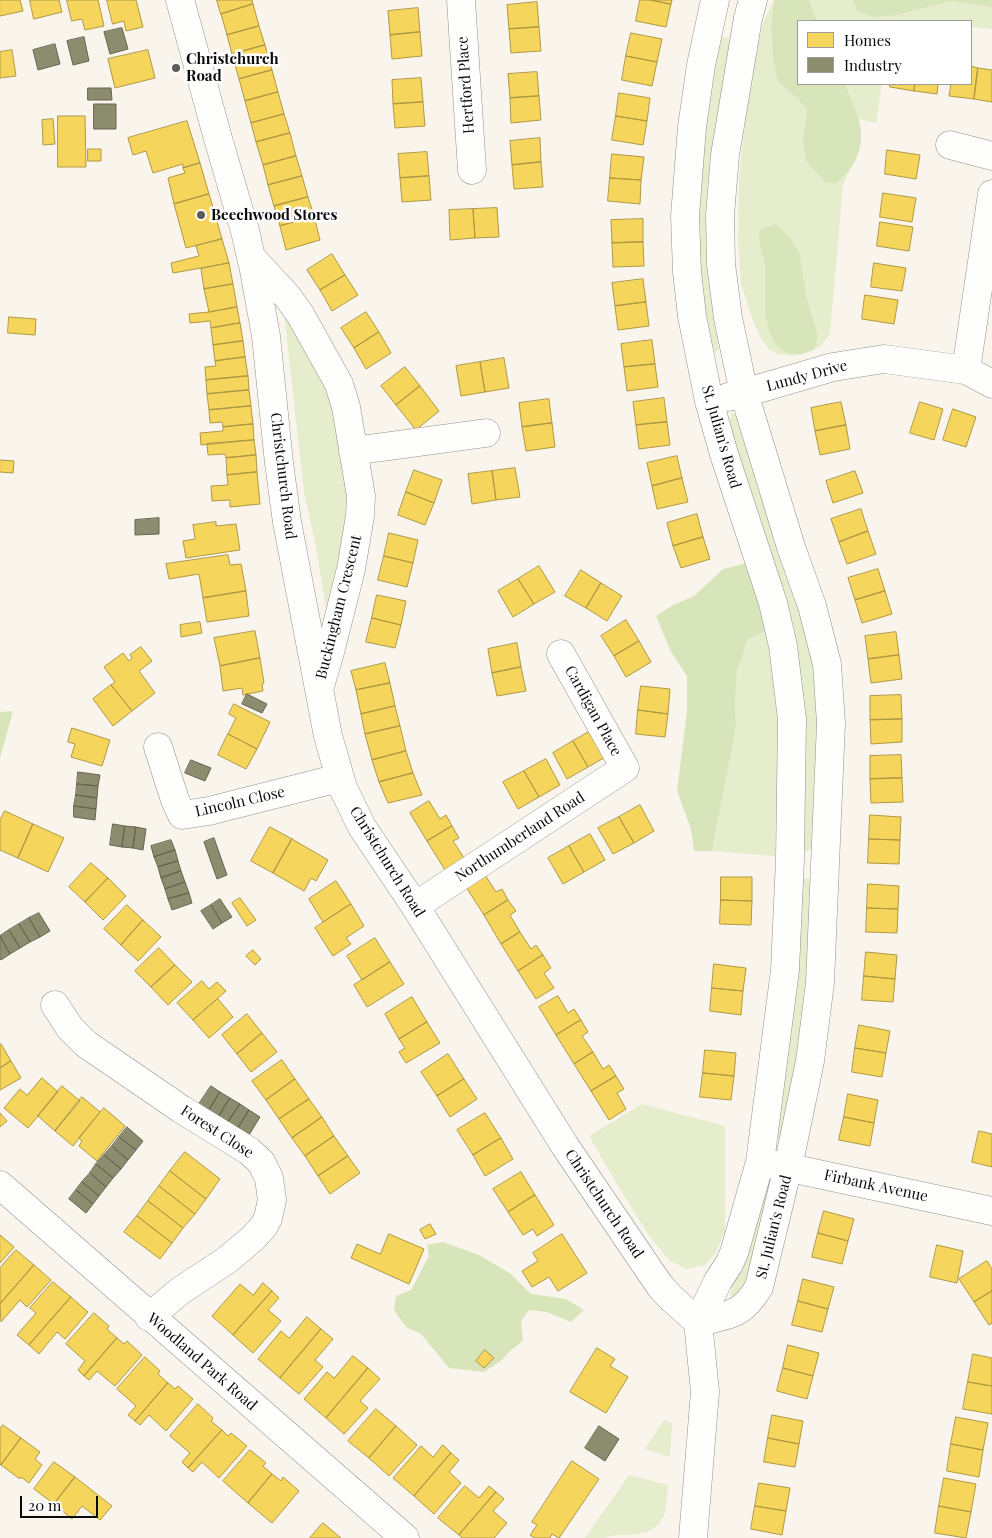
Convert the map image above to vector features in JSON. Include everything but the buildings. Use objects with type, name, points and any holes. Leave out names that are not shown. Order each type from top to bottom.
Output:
[{"type":"street","name":"Christchurch Road","points":[[180,0],[251,256],[266,336],[287,522],[318,689],[339,778],[356,817],[415,906],[565,1146],[652,1275],[670,1297],[698,1322]]},
{"type":"street","name":"Hertford Place","points":[[460,0],[472,170]]},
{"type":"street","name":"St. Julian's Road","points":[[713,6],[750,9],[725,155],[720,215],[722,264],[728,318],[744,393],[791,547],[812,606],[827,664],[831,723],[820,983],[810,1062],[788,1167],[759,1287],[742,1308],[734,1313],[698,1322],[718,1281],[730,1264],[760,1162],[786,970],[792,719],[783,646],[773,603],[724,454],[709,401],[692,316],[687,272],[685,216],[692,127],[701,65],[713,6]]},
{"type":"street","points":[[950,145],[992,156]]},
{"type":"street","points":[[966,370],[992,194]]},
{"type":"street","name":"Buckingham Crescent","points":[[251,256],[287,296],[300,314],[334,373],[346,407],[361,496],[359,526],[349,578],[330,652],[318,689]]},
{"type":"street","name":"Lundy Drive","points":[[709,401],[744,393],[833,367],[884,360],[966,370],[992,384]]},
{"type":"street","points":[[353,451],[486,434]]},
{"type":"street","name":"Cardigan Place","points":[[561,654],[625,768]]},
{"type":"street","name":"Lincoln Close","points":[[158,747],[175,800],[182,815],[209,811],[339,778]]},
{"type":"street","name":"Northumberland Road","points":[[415,906],[625,768]]},
{"type":"street","points":[[790,859],[825,858]]},
{"type":"street","name":"Forest Close","points":[[55,1005],[70,1028],[86,1044],[181,1109],[249,1152],[261,1162],[270,1178],[272,1200],[264,1226],[227,1260],[180,1291],[149,1317]]},
{"type":"street","name":"Firbank Avenue","points":[[760,1162],[992,1211]]},
{"type":"street","name":"Woodland Park Road","points":[[0,1185],[149,1317],[405,1538]]},
{"type":"street","points":[[693,1538],[705,1392],[698,1322]]},
{"type":"green space","points":[[774,0],[771,25],[778,82],[797,98],[807,110],[803,140],[837,183],[852,165],[843,185],[830,334],[821,346],[815,349],[818,336],[807,299],[800,254],[758,240],[765,257],[767,319],[783,351],[795,356],[778,354],[768,349],[760,336],[741,283],[738,238],[739,179],[748,92],[763,23]]},
{"type":"green space","points":[[774,0],[809,0],[817,20],[797,20],[797,85],[845,85],[854,104],[860,124],[861,144],[853,165],[837,183],[826,183],[806,161],[803,140],[807,110],[797,98],[778,82],[773,58],[771,25]]},
{"type":"green space","points":[[809,0],[853,0],[857,11],[897,15],[951,1],[992,7],[992,29],[972,27],[972,20],[817,20]]},
{"type":"green space","points":[[853,0],[992,0],[992,7],[951,1],[897,15],[873,17],[857,11]]},
{"type":"green space","points":[[723,37],[731,41],[715,129],[709,212],[710,258],[719,349],[713,354],[699,306],[698,141],[718,41]]},
{"type":"green space","points":[[845,85],[882,85],[876,123],[859,119]]},
{"type":"green space","points":[[775,224],[789,236],[800,254],[807,299],[818,336],[815,349],[796,355],[781,350],[776,344],[768,327],[765,311],[765,267],[759,235],[760,230]]},
{"type":"green space","points":[[284,313],[331,391],[351,516],[328,619],[316,547],[304,492]]},
{"type":"green space","points":[[731,412],[737,416],[772,521],[813,656],[818,703],[812,849],[806,852],[803,845],[802,786],[729,424]]},
{"type":"green space","points":[[747,563],[766,631],[748,639],[737,672],[736,727],[712,851],[694,851],[691,829],[677,791],[687,711],[687,676],[670,650],[656,616],[673,605],[694,596],[723,569]]},
{"type":"green space","points":[[766,631],[777,690],[779,739],[775,856],[712,851],[736,727],[737,672],[748,639]]},
{"type":"green space","points":[[13,711],[0,758],[0,712]]},
{"type":"green space","points":[[806,878],[812,880],[811,966],[785,1136],[779,1139],[775,1135],[801,881]]},
{"type":"green space","points":[[642,1104],[725,1126],[725,1231],[716,1252],[705,1265],[687,1269],[670,1261],[650,1237],[589,1136]]},
{"type":"green space","points":[[764,1190],[770,1192],[756,1278],[738,1298],[730,1296],[732,1285],[741,1264]]},
{"type":"green space","points":[[443,1242],[479,1255],[511,1274],[531,1294],[566,1299],[584,1310],[571,1322],[547,1312],[529,1310],[521,1321],[523,1341],[502,1360],[484,1372],[449,1368],[421,1334],[406,1327],[394,1310],[396,1296],[411,1290],[429,1256],[427,1245]]},
{"type":"green space","points":[[664,1420],[672,1423],[670,1457],[645,1449]]},
{"type":"green space","points":[[629,1475],[668,1485],[665,1513],[659,1524],[647,1532],[632,1535],[585,1538]]},
{"type":"place","name":"Christchurch Road","points":[[176,68]]},
{"type":"place","name":"Beechwood Stores","points":[[201,215]]}]
